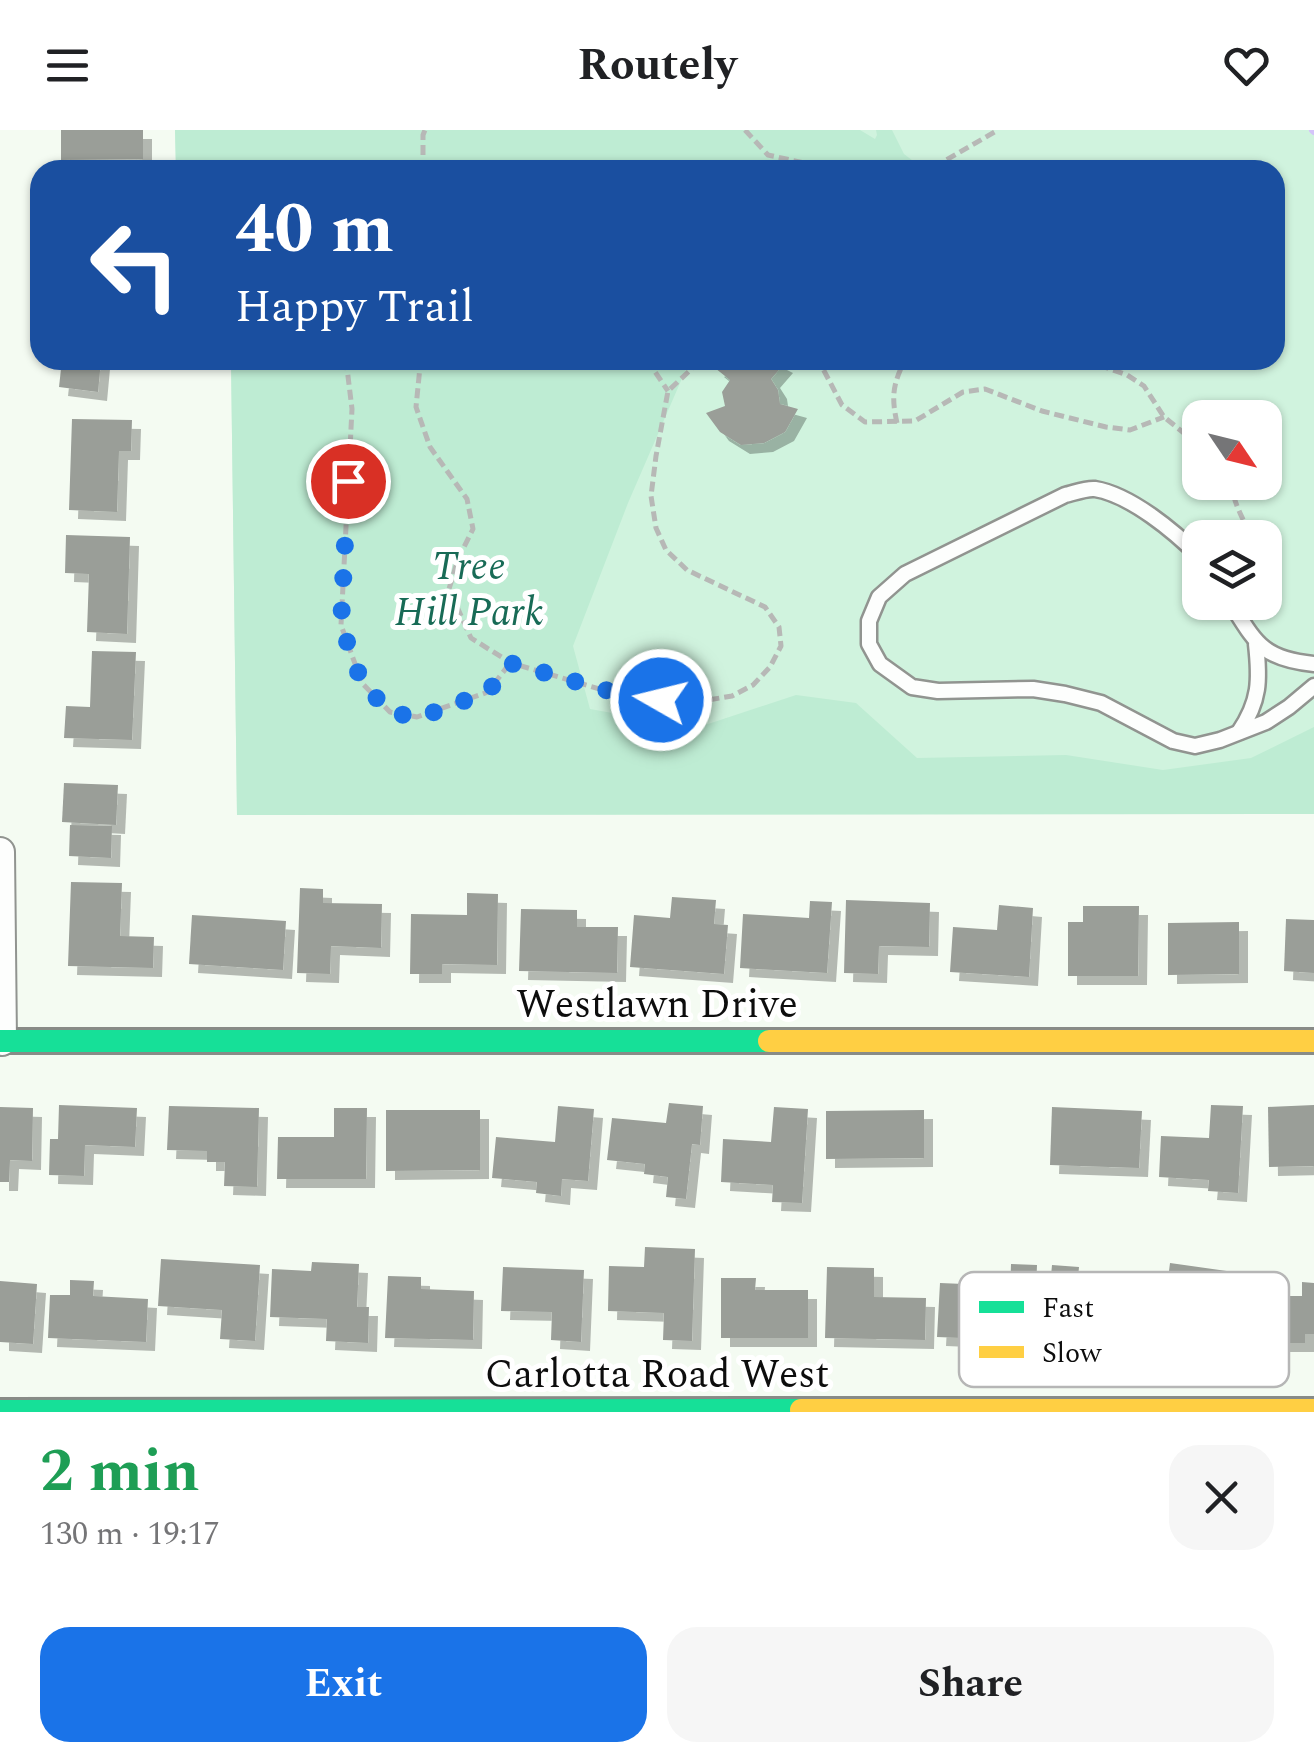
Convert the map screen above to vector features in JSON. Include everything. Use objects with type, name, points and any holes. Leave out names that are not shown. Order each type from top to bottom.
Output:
[{"type":"street","points":[[0,852],[1,1041]]},
{"type":"street","name":"Westlawn Drive","points":[[1,1041],[1314,1040]]},
{"type":"street","name":"Carlotta Road West","points":[[1,1412],[1314,1410]]},
{"type":"lane","points":[[1182,540],[1118,497],[1092,488],[1065,495],[905,574],[879,596],[869,621],[869,644],[880,664],[912,687],[938,691],[1034,689],[1065,694],[1100,704],[1173,741],[1196,746],[1266,722],[1314,686]]},
{"type":"lane","points":[[1241,620],[1256,644],[1274,654],[1314,664]]},
{"type":"lane","points":[[1239,732],[1252,713],[1258,690],[1256,644]]},
{"type":"path","points":[[424,160],[425,130]]},
{"type":"path","points":[[745,130],[768,154],[793,160]]},
{"type":"path","points":[[946,160],[998,130]]},
{"type":"path","points":[[347,370],[352,410],[341,625],[362,683],[390,712],[418,718],[488,692],[510,663]]},
{"type":"path","points":[[420,370],[416,406],[430,446],[467,499],[474,529],[458,559],[449,589],[470,638],[510,663],[627,696],[696,702],[732,696],[753,685],[770,667],[781,646],[778,627],[766,607],[687,570],[666,550],[656,528],[652,496],[668,391],[690,370]]},
{"type":"path","points":[[654,370],[668,391]]},
{"type":"path","points":[[824,370],[842,404],[864,422],[915,421],[962,392],[985,388],[1042,411],[1106,427],[1130,430],[1164,417]]},
{"type":"path","points":[[897,423],[892,402],[900,370]]},
{"type":"path","points":[[1116,370],[1144,386],[1164,417],[1182,432]]},
{"type":"green space","name":"Tree Hill Park","points":[[175,130],[1314,130],[1314,814],[237,815],[231,370],[1285,370],[1285,160],[176,160]]},
{"type":"green space","points":[[175,130],[860,130],[875,139],[876,130],[892,130],[904,154],[912,160],[176,160]]},
{"type":"green space","points":[[231,370],[686,370],[628,503],[573,646],[590,709],[696,728],[796,695],[856,703],[917,758],[1066,755],[1163,770],[1251,758],[1314,727],[1314,814],[237,815]]},
{"type":"building","points":[[61,130],[143,130],[143,159],[61,160]]},
{"type":"building","points":[[61,370],[100,370],[98,392],[59,387]]},
{"type":"building","points":[[718,370],[779,370],[771,379],[780,404],[798,409],[785,432],[764,443],[741,445],[720,432],[706,413],[725,406],[722,392],[730,380]]},
{"type":"building","points":[[72,419],[132,420],[131,451],[119,451],[117,512],[69,510]]},
{"type":"building","points":[[66,535],[130,537],[127,634],[87,632],[89,574],[65,573]]},
{"type":"building","points":[[92,651],[136,652],[132,740],[64,738],[66,706],[90,707]]},
{"type":"building","points":[[64,783],[118,785],[116,825],[62,822]]},
{"type":"building","points":[[70,825],[112,826],[111,858],[69,856]]},
{"type":"building","points":[[71,882],[122,883],[120,936],[154,937],[153,968],[68,966]]},
{"type":"building","points":[[300,888],[323,889],[323,903],[382,904],[381,948],[331,946],[330,974],[297,973]]},
{"type":"building","points":[[467,893],[498,894],[497,965],[442,964],[442,974],[410,974],[411,914],[467,915]]},
{"type":"building","points":[[672,897],[716,900],[714,924],[728,925],[724,974],[630,967],[634,915],[670,918]]},
{"type":"building","points":[[846,900],[930,903],[929,947],[879,946],[878,974],[844,973]]},
{"type":"building","points":[[810,901],[832,902],[827,973],[740,968],[743,914],[809,918]]},
{"type":"building","points":[[999,905],[1033,908],[1029,977],[950,972],[953,927],[997,930]]},
{"type":"building","points":[[1083,906],[1139,906],[1138,976],[1068,976],[1068,922],[1083,922]]},
{"type":"building","points":[[521,909],[577,910],[577,927],[618,927],[617,973],[519,971]]},
{"type":"building","points":[[192,915],[286,921],[283,970],[189,964]]},
{"type":"building","points":[[1286,919],[1314,920],[1314,973],[1284,971]]},
{"type":"building","points":[[1239,922],[1239,974],[1168,975],[1168,923]]},
{"type":"building","points":[[669,1103],[703,1106],[700,1145],[692,1144],[686,1199],[666,1197],[668,1177],[644,1174],[645,1164],[607,1160],[612,1118],[666,1123]]},
{"type":"building","points":[[59,1105],[137,1108],[135,1147],[85,1145],[84,1176],[49,1175],[50,1139],[58,1139]]},
{"type":"building","points":[[1211,1105],[1243,1106],[1238,1193],[1208,1191],[1209,1180],[1159,1177],[1161,1136],[1209,1138]]},
{"type":"building","points":[[1314,1105],[1314,1166],[1269,1167],[1268,1107]]},
{"type":"building","points":[[169,1106],[259,1108],[257,1187],[224,1186],[225,1162],[207,1162],[207,1151],[167,1150]]},
{"type":"building","points":[[558,1106],[594,1109],[588,1181],[562,1179],[561,1196],[536,1193],[537,1182],[492,1178],[496,1137],[555,1142]]},
{"type":"building","points":[[0,1107],[33,1108],[32,1161],[10,1160],[9,1182],[0,1182]]},
{"type":"building","points":[[774,1107],[808,1109],[802,1203],[772,1202],[773,1185],[721,1182],[723,1139],[771,1142]]},
{"type":"building","points":[[1052,1107],[1142,1111],[1139,1168],[1050,1165]]},
{"type":"building","points":[[334,1108],[367,1108],[366,1179],[277,1179],[278,1137],[334,1137]]},
{"type":"building","points":[[386,1110],[480,1110],[480,1170],[386,1171]]},
{"type":"building","points":[[924,1110],[924,1158],[826,1159],[826,1111]]},
{"type":"building","points":[[645,1247],[695,1249],[692,1341],[663,1340],[664,1313],[608,1311],[609,1266],[644,1267]]},
{"type":"building","points":[[161,1259],[260,1265],[255,1341],[220,1339],[222,1310],[158,1306]]},
{"type":"building","points":[[312,1262],[359,1264],[357,1307],[369,1307],[368,1343],[326,1341],[327,1319],[270,1317],[272,1269],[311,1271]]},
{"type":"building","points":[[1170,1263],[1234,1272],[1169,1272]]},
{"type":"building","points":[[1011,1264],[1037,1265],[1037,1272],[1011,1272]]},
{"type":"building","points":[[1052,1265],[1079,1267],[1079,1272],[1051,1272]]},
{"type":"building","points":[[503,1267],[584,1270],[581,1342],[551,1340],[552,1312],[501,1311]]},
{"type":"building","points":[[827,1267],[874,1268],[874,1297],[926,1298],[925,1340],[825,1338]]},
{"type":"building","points":[[388,1276],[421,1277],[421,1289],[474,1291],[473,1340],[385,1338]]},
{"type":"building","points":[[721,1278],[756,1278],[755,1290],[808,1290],[808,1338],[721,1338]]},
{"type":"building","points":[[70,1280],[94,1281],[93,1296],[148,1299],[146,1342],[48,1338],[50,1295],[70,1295]]},
{"type":"building","points":[[0,1281],[37,1284],[33,1344],[0,1342]]},
{"type":"building","points":[[1302,1282],[1314,1283],[1314,1334],[1305,1334],[1305,1343],[1289,1343],[1289,1296],[1302,1296]]},
{"type":"building","points":[[940,1283],[959,1284],[959,1338],[937,1337]]},
{"type":"traffic: fast","points":[[0,1041],[769,1041]]},
{"type":"traffic: fast","points":[[0,1411],[801,1410]]},
{"type":"traffic: slow","points":[[769,1041],[1314,1041]]},
{"type":"traffic: slow","points":[[801,1410],[1314,1410]]},
{"type":"route","points":[[348,481],[341,625],[362,683],[390,712],[418,718],[488,692],[510,663],[627,696],[661,700]]}]
